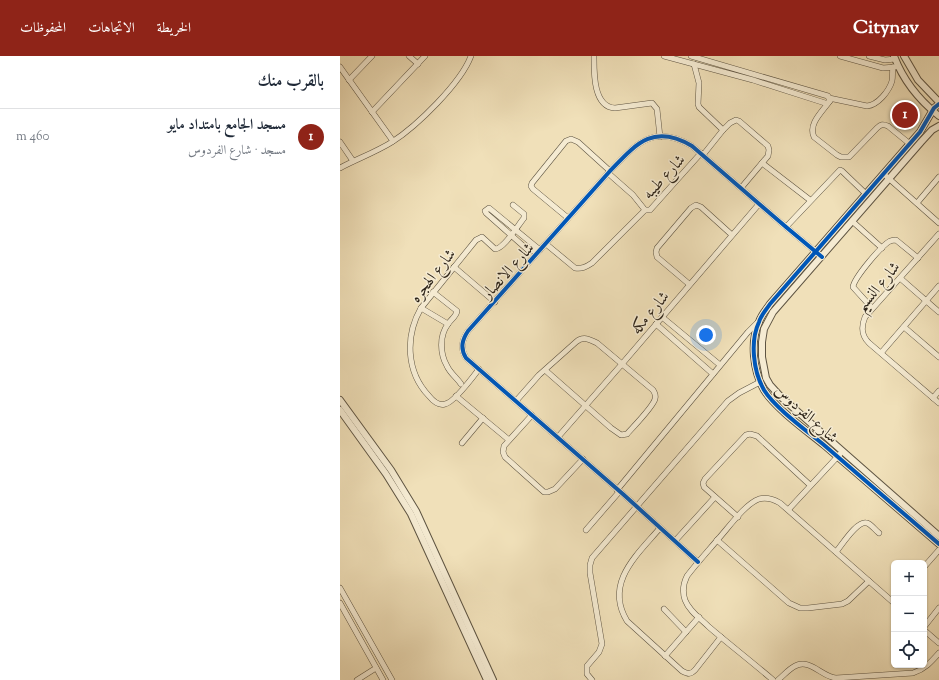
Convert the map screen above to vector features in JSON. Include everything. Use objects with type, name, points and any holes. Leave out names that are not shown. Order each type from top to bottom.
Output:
[{"type":"street","points":[[349,80],[372,56]]},
{"type":"street","points":[[409,56],[418,64]]},
{"type":"street","points":[[372,112],[425,56]]},
{"type":"street","points":[[340,168],[393,141],[413,126],[441,98],[462,72],[471,56]]},
{"type":"street","points":[[594,56],[598,94],[604,104],[610,108],[615,108],[652,103],[657,109],[660,137]]},
{"type":"street","points":[[664,56],[753,80],[825,103],[829,100]]},
{"type":"street","points":[[690,56],[829,100],[868,106],[878,102],[891,84],[895,67],[894,57],[885,60],[869,56]]},
{"type":"street","points":[[840,56],[883,68],[895,67]]},
{"type":"street","points":[[904,56],[918,80],[939,103]]},
{"type":"street","points":[[694,64],[699,83],[699,107],[723,130],[733,121],[739,121],[768,146],[768,156],[741,188]]},
{"type":"street","points":[[340,67],[393,141]]},
{"type":"street","points":[[895,67],[911,88],[932,111],[939,116]]},
{"type":"street","points":[[829,100],[813,124],[812,133],[814,137],[837,155],[841,157],[849,157],[880,125],[884,124],[910,144]]},
{"type":"street","name":"شارع الفردوس","points":[[939,103],[932,111],[924,127],[852,221],[769,318],[762,336],[762,357],[766,378],[774,390],[840,454],[939,544]]},
{"type":"street","name":"شارع الفردوس","points":[[939,126],[928,134],[866,194],[770,304],[759,321],[756,330],[754,352],[760,382],[764,391],[777,405],[840,454],[867,472],[939,536]]},
{"type":"street","name":"شارع طيبه","points":[[568,218],[533,189],[532,186],[532,183],[566,141],[571,139],[575,140],[633,195],[645,210],[648,210],[652,209],[723,130]]},
{"type":"street","name":"شارع الانصار","points":[[698,562],[637,506],[479,369],[464,354],[462,349],[463,340],[468,331],[495,302],[539,249],[546,244],[609,172],[643,140],[660,137],[675,138],[684,141],[702,154],[815,252],[822,256]]},
{"type":"street","points":[[340,142],[353,161]]},
{"type":"street","points":[[762,163],[810,200]]},
{"type":"street","points":[[786,227],[840,170],[866,194]]},
{"type":"street","points":[[886,176],[939,223]]},
{"type":"street","points":[[917,203],[939,177]]},
{"type":"street","name":"شارع مكه","points":[[558,437],[759,204]]},
{"type":"street","points":[[511,235],[524,218],[524,214],[513,205]]},
{"type":"street","points":[[689,284],[658,257],[656,252],[657,248],[691,208],[696,205],[701,207],[732,235]]},
{"type":"street","points":[[489,208],[539,249],[529,251],[485,211],[489,208]]},
{"type":"street","points":[[546,244],[575,268],[580,269],[586,267],[592,263],[645,210]]},
{"type":"street","points":[[852,221],[882,248]]},
{"type":"street","name":"شارع النسيم","points":[[939,234],[865,317],[862,334],[869,343],[939,404]]},
{"type":"street","name":"شارع الهجره","points":[[479,369],[448,403],[444,405],[439,404],[427,394],[415,377],[411,355],[412,329],[414,320],[433,292],[479,238],[484,238],[495,249],[498,249],[511,235]]},
{"type":"street","points":[[872,308],[853,287],[854,282],[882,248],[889,242],[896,240],[918,258]]},
{"type":"street","points":[[454,267],[495,302]]},
{"type":"street","points":[[900,278],[939,312]]},
{"type":"street","points":[[881,353],[939,286]]},
{"type":"street","points":[[433,292],[457,311],[456,316],[448,324],[442,340],[442,356],[448,368],[461,384]]},
{"type":"street","points":[[421,308],[448,324]]},
{"type":"street","points":[[662,317],[720,365]]},
{"type":"street","points":[[586,530],[720,365],[759,321]]},
{"type":"street","points":[[656,324],[713,374]]},
{"type":"street","points":[[904,327],[939,357]]},
{"type":"street","points":[[516,401],[545,370],[579,339],[586,338],[597,343],[653,390],[656,394],[656,398],[652,405],[627,434],[621,435],[545,370]]},
{"type":"street","points":[[592,680],[587,674],[587,666],[599,652],[602,644],[590,573],[590,565],[594,555],[728,402],[738,393],[760,382]]},
{"type":"street","points":[[933,398],[939,391]]},
{"type":"street","points":[[456,396],[509,440]]},
{"type":"street","points":[[340,400],[391,470],[416,511],[494,680]]},
{"type":"street","points":[[340,410],[386,474],[408,509],[487,680]]},
{"type":"street","points":[[532,415],[504,446],[503,452],[506,457],[544,492],[555,489],[582,459]]},
{"type":"street","points":[[462,443],[483,418]]},
{"type":"street","points":[[738,517],[704,487],[703,483],[746,435],[750,434],[757,436],[810,485]]},
{"type":"street","points":[[789,509],[840,454]]},
{"type":"street","points":[[675,541],[715,497]]},
{"type":"street","points":[[771,680],[690,609],[683,592],[686,576],[752,503],[758,499],[773,499],[789,509],[891,599]]},
{"type":"street","points":[[836,552],[856,526],[862,523],[865,522],[869,524],[879,533]]},
{"type":"street","points":[[660,528],[624,574],[618,597],[623,613],[627,620],[682,671],[689,674],[695,670],[721,637]]},
{"type":"street","points":[[717,540],[789,603],[800,608],[836,606],[842,604],[869,581]]},
{"type":"street","points":[[927,564],[939,550]]},
{"type":"street","points":[[340,588],[392,680]]},
{"type":"street","points":[[340,603],[383,680]]},
{"type":"street","points":[[927,624],[939,608]]},
{"type":"street","points":[[664,610],[686,632]]},
{"type":"street","points":[[666,656],[699,617]]},
{"type":"street","points":[[927,631],[939,643]]},
{"type":"street","points":[[778,680],[791,668],[801,664],[807,664],[826,676],[836,678],[913,673],[922,670],[939,653]]},
{"type":"street","points":[[357,680],[376,668]]},
{"type":"cycle path","points":[[939,104],[934,108],[920,132],[770,304],[760,319],[754,338],[754,356],[757,374],[769,397],[792,419],[939,544]]},
{"type":"cycle path","points":[[698,562],[624,495],[466,358],[462,347],[464,338],[468,331],[628,152],[646,140],[656,137],[666,136],[678,139],[692,146],[822,257]]},
{"type":"place","name":"مسجد الجامع بامتداد مايو","points":[[905,115]]}]
